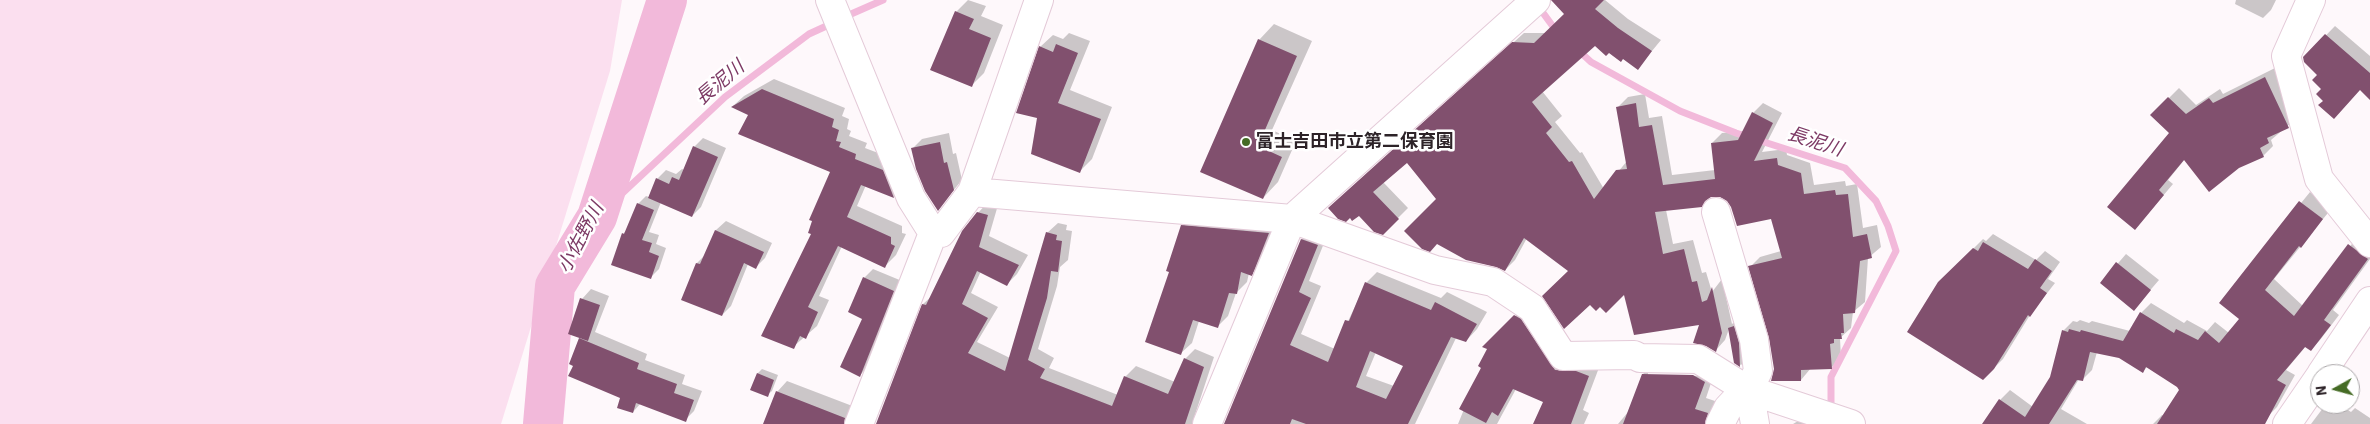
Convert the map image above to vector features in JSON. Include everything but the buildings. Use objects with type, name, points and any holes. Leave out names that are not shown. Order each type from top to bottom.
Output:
[{"type":"street","points":[[933,233],[942,233],[972,192],[1039,0]]},
{"type":"street","points":[[1207,424],[1292,219],[1536,0]]},
{"type":"street","points":[[2311,0],[2286,56],[2319,179],[2370,243]]},
{"type":"street","points":[[835,4],[911,198],[933,233]]},
{"type":"street","points":[[972,192],[1292,219],[1435,270],[1493,282],[1532,308],[1563,356],[1634,355],[1640,358],[1698,360],[1747,389],[1851,424]]},
{"type":"street","points":[[1716,212],[1754,340],[1758,371],[1747,389],[1728,408],[1720,424]]},
{"type":"street","points":[[859,424],[933,233]]},
{"type":"street","points":[[2327,364],[2370,301]]},
{"type":"street","points":[[1747,389],[1755,424]]},
{"type":"street","points":[[2287,424],[2310,390]]},
{"type":"shaded area","points":[[0,0],[622,0],[610,71],[501,424],[0,424]]},
{"type":"waterway","name":"長泥川","points":[[543,424],[555,286],[597,217],[667,0]]},
{"type":"waterway","name":"長泥川","points":[[842,18],[883,0]]},
{"type":"waterway","name":"長泥川","points":[[1538,6],[1557,32]]},
{"type":"waterway","name":"長泥川","points":[[597,217],[725,97],[809,34],[833,23]]},
{"type":"waterway","name":"長泥川","points":[[1578,50],[1591,62],[1680,111],[1736,133],[1845,168],[1876,201],[1888,226],[1896,251],[1831,377],[1831,411]]},
{"type":"place","name":"富士吉田市立第二保育園","points":[[1246,142]]},
{"type":"water label","name":"小佐野川","points":[[581,238]]}]
